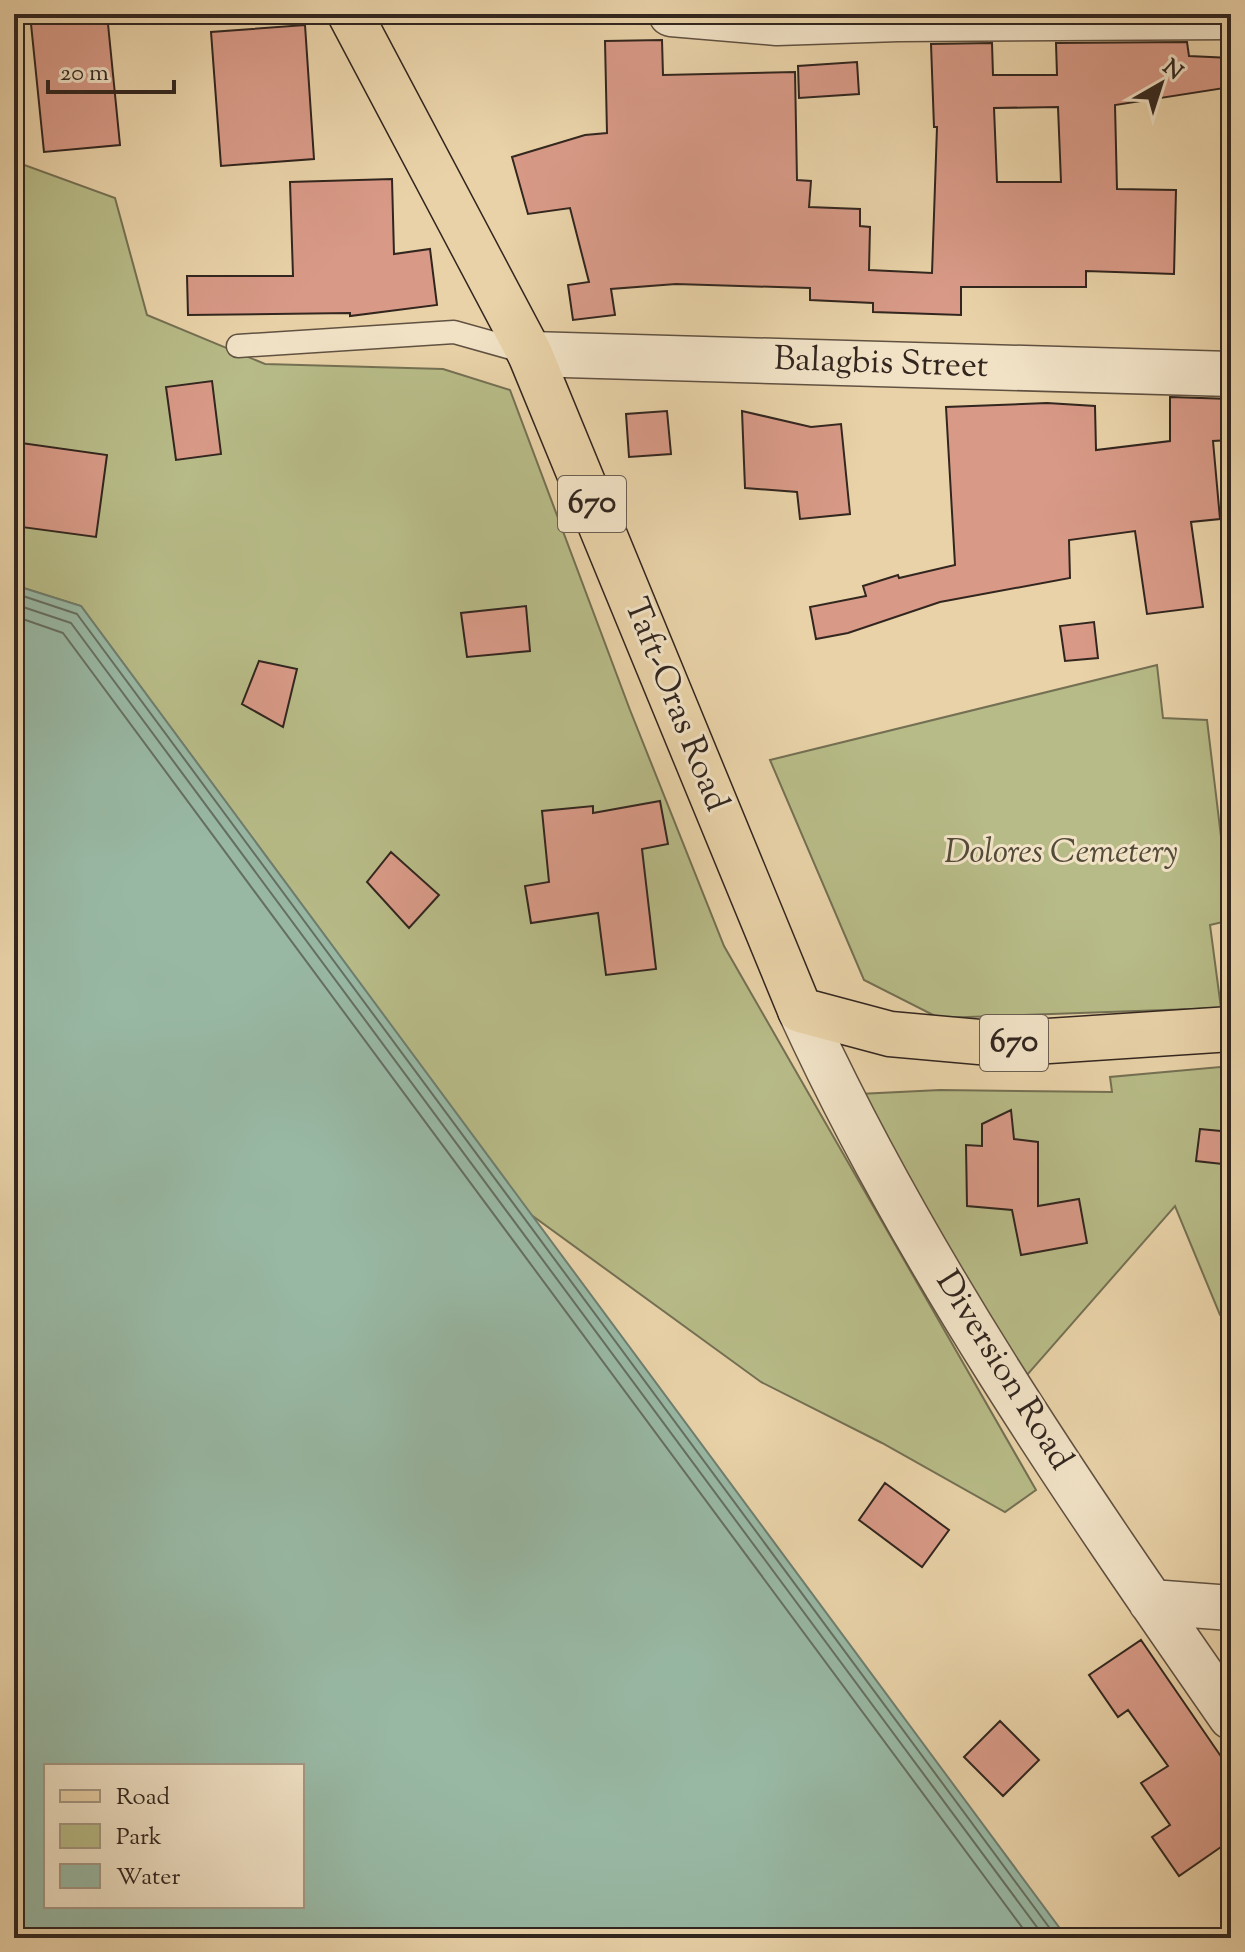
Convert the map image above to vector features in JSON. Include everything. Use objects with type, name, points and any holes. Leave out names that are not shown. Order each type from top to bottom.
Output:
[{"type":"main road","name":"Taft-Oras Road","points":[[350,14],[530,354],[800,1010]]},
{"type":"main road","name":"670","points":[[800,1010],[890,1034],[1002,1044],[1231,1029]]},
{"type":"street","points":[[671,14],[777,23],[898,19],[1231,17]]},
{"type":"street","name":"Balagbis Street","points":[[530,354],[1231,374]]},
{"type":"street","name":"Diversion Road","points":[[800,1010],[839,1095],[956,1302],[1151,1602],[1231,1717]]},
{"type":"street","points":[[1151,1602],[1231,1608]]},
{"type":"lane","points":[[238,346],[454,332],[530,354]]},
{"type":"green space","points":[[14,157],[16,162],[115,198],[147,315],[265,364],[443,369],[510,390],[630,710],[724,946],[1036,1490],[1005,1512],[882,1443],[761,1382],[530,1214],[81,606],[14,585]]},
{"type":"green space","name":"Dolores Cemetery","points":[[1157,665],[1163,718],[1207,720],[1231,920],[1210,925],[1221,1008],[939,1018],[864,980],[770,760]]},
{"type":"green space","points":[[1231,1066],[1231,1324],[1220,1315],[1175,1206],[1013,1391],[839,1095],[940,1090],[1112,1092],[1110,1077]]},
{"type":"water","points":[[14,585],[81,606],[1067,1938],[14,1938]]},
{"type":"building","points":[[30,14],[107,14],[120,145],[44,152]]},
{"type":"building","points":[[305,25],[314,159],[221,166],[211,32]]},
{"type":"building","points":[[662,40],[663,75],[795,72],[797,180],[811,181],[809,207],[860,209],[860,226],[870,227],[869,270],[932,273],[937,127],[934,127],[931,44],[992,43],[993,75],[1057,75],[1056,43],[1187,42],[1189,56],[1231,58],[1231,87],[1115,105],[1117,189],[1176,190],[1174,274],[1086,271],[1086,287],[961,287],[961,315],[873,312],[873,303],[810,300],[810,288],[676,284],[611,289],[615,315],[573,320],[568,285],[589,282],[570,208],[528,214],[512,157],[585,135],[607,133],[605,41]],"holes":[[[1058,107],[1061,182],[997,182],[994,108]]]},
{"type":"building","points":[[857,62],[859,94],[799,98],[798,66]]},
{"type":"building","points":[[392,179],[394,254],[430,249],[437,305],[350,316],[350,313],[188,315],[187,276],[293,276],[290,182]]},
{"type":"building","points":[[212,381],[221,454],[176,460],[166,387]]},
{"type":"building","points":[[1170,397],[1231,399],[1231,440],[1213,441],[1220,519],[1191,522],[1203,607],[1147,614],[1135,531],[1069,540],[1070,578],[940,602],[848,633],[816,639],[810,607],[866,596],[863,586],[898,575],[899,578],[955,565],[946,407],[1047,403],[1095,406],[1096,450],[1170,441]]},
{"type":"building","points":[[667,411],[671,454],[629,457],[626,414]]},
{"type":"building","points":[[742,411],[811,427],[841,424],[850,514],[800,519],[797,492],[745,488]]},
{"type":"building","points":[[14,442],[107,455],[96,537],[14,526]]},
{"type":"building","points":[[526,606],[530,651],[467,657],[461,613]]},
{"type":"building","points":[[1094,622],[1098,658],[1065,661],[1060,626]]},
{"type":"building","points":[[259,661],[297,669],[283,727],[242,704]]},
{"type":"building","points":[[660,801],[668,844],[642,849],[656,969],[606,975],[598,913],[531,923],[525,886],[549,882],[542,811],[593,806],[593,813]]},
{"type":"building","points":[[391,852],[439,895],[409,928],[367,882]]},
{"type":"building","points":[[1011,1110],[1014,1139],[1038,1142],[1038,1206],[1079,1199],[1087,1243],[1021,1255],[1012,1210],[967,1206],[966,1145],[982,1146],[982,1124]]},
{"type":"building","points":[[1200,1129],[1231,1132],[1231,1165],[1196,1161]]},
{"type":"building","points":[[885,1483],[949,1530],[922,1567],[859,1520]]},
{"type":"building","points":[[1141,1640],[1231,1771],[1231,1840],[1179,1876],[1152,1837],[1170,1825],[1141,1783],[1168,1766],[1128,1710],[1118,1717],[1089,1675]]},
{"type":"building","points":[[1000,1721],[1039,1760],[1003,1796],[964,1757]]}]
